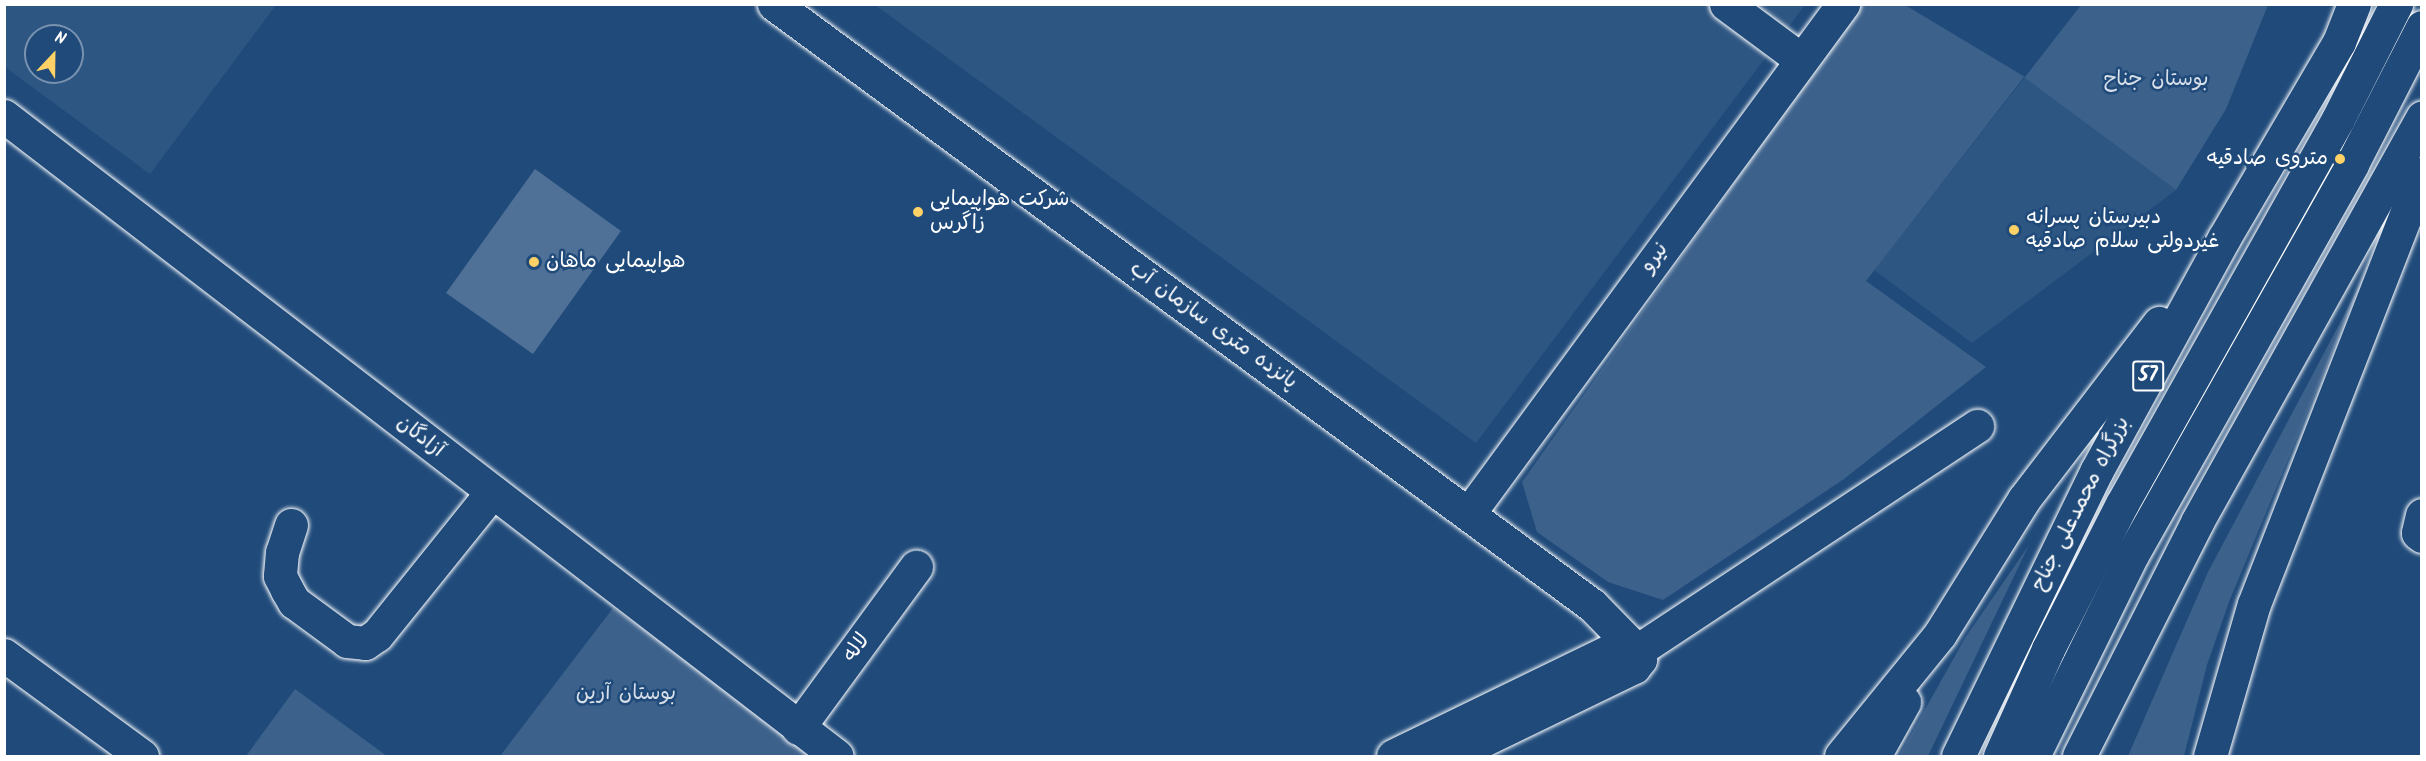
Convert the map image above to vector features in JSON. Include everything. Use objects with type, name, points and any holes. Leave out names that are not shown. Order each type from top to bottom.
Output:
[{"type":"main road","name":"پانزده متری سازمان آب","points":[[774,4],[1593,605],[1635,651]]},
{"type":"main road","points":[[1725,4],[1800,59]]},
{"type":"main road","name":"نیرو","points":[[1469,513],[1800,59],[1843,4]]},
{"type":"main road","name":"بزرگراه محمدعلی جناح","points":[[1958,756],[2097,470],[2224,238],[2339,42],[2354,4]]},
{"type":"main road","points":[[2000,756],[2048,649],[2122,504],[2338,119],[2397,4]]},
{"type":"main road","points":[[2033,756],[2132,555],[2352,164],[2421,27]]},
{"type":"main road","name":"آزادگان","points":[[4,116],[837,756]]},
{"type":"main road","points":[[2079,756],[2197,522],[2421,117]]},
{"type":"main road","points":[[2210,756],[2254,604],[2421,174]]},
{"type":"main road","points":[[1874,756],[1940,634],[2024,499],[2224,238]]},
{"type":"main road","points":[[1393,756],[1635,651],[1977,426]]},
{"type":"main road","points":[[291,525],[282,552],[280,576],[294,602],[347,641],[365,643],[377,635],[492,492]]},
{"type":"main road","name":"لاله","points":[[798,728],[916,567]]},
{"type":"main road","points":[[1841,756],[1940,634]]},
{"type":"main road","points":[[1450,756],[1634,667],[1635,651]]},
{"type":"main road","points":[[4,655],[142,756]]},
{"type":"shaded area","points":[[5,4],[276,4],[150,174],[28,84],[84,84],[84,24],[24,24],[24,81],[5,67]]},
{"type":"shaded area","points":[[875,5],[1805,5],[1476,443]]},
{"type":"shaded area","name":"دبیرستان پسرانه غیردولتی سلام صادقیه","points":[[2025,77],[2176,190],[1972,343],[1874,270]]},
{"type":"green space","name":"بوستان جناح","points":[[1860,5],[1905,5],[2025,77],[2081,5],[2268,5],[2226,109],[2176,190],[2024,77],[1866,281],[1986,367],[1844,479],[1663,600],[1608,582],[1537,532],[1522,482]]},
{"type":"green space","points":[[2360,285],[2229,602],[2207,665],[2184,756],[2128,756],[2208,572]]},
{"type":"green space","points":[[2029,545],[1928,756],[1899,756],[1965,638]]},
{"type":"green space","name":"بوستان آرین","points":[[613,608],[813,749],[822,756],[500,756]]},
{"type":"green space","points":[[295,689],[387,756],[246,756]]},
{"type":"building","name":"هواپیمایی ماهان","points":[[535,169],[621,231],[533,354],[446,293]]},
{"type":"place","name":"متروی صادقیه","points":[[2340,159]]},
{"type":"place","name":"شرکت هواپیمایی زاگرس","points":[[918,212]]},
{"type":"place","name":"دبیرستان پسرانه غیردولتی سلام صادقیه","points":[[2014,230]]},
{"type":"place","name":"هواپیمایی ماهان","points":[[534,262]]}]
